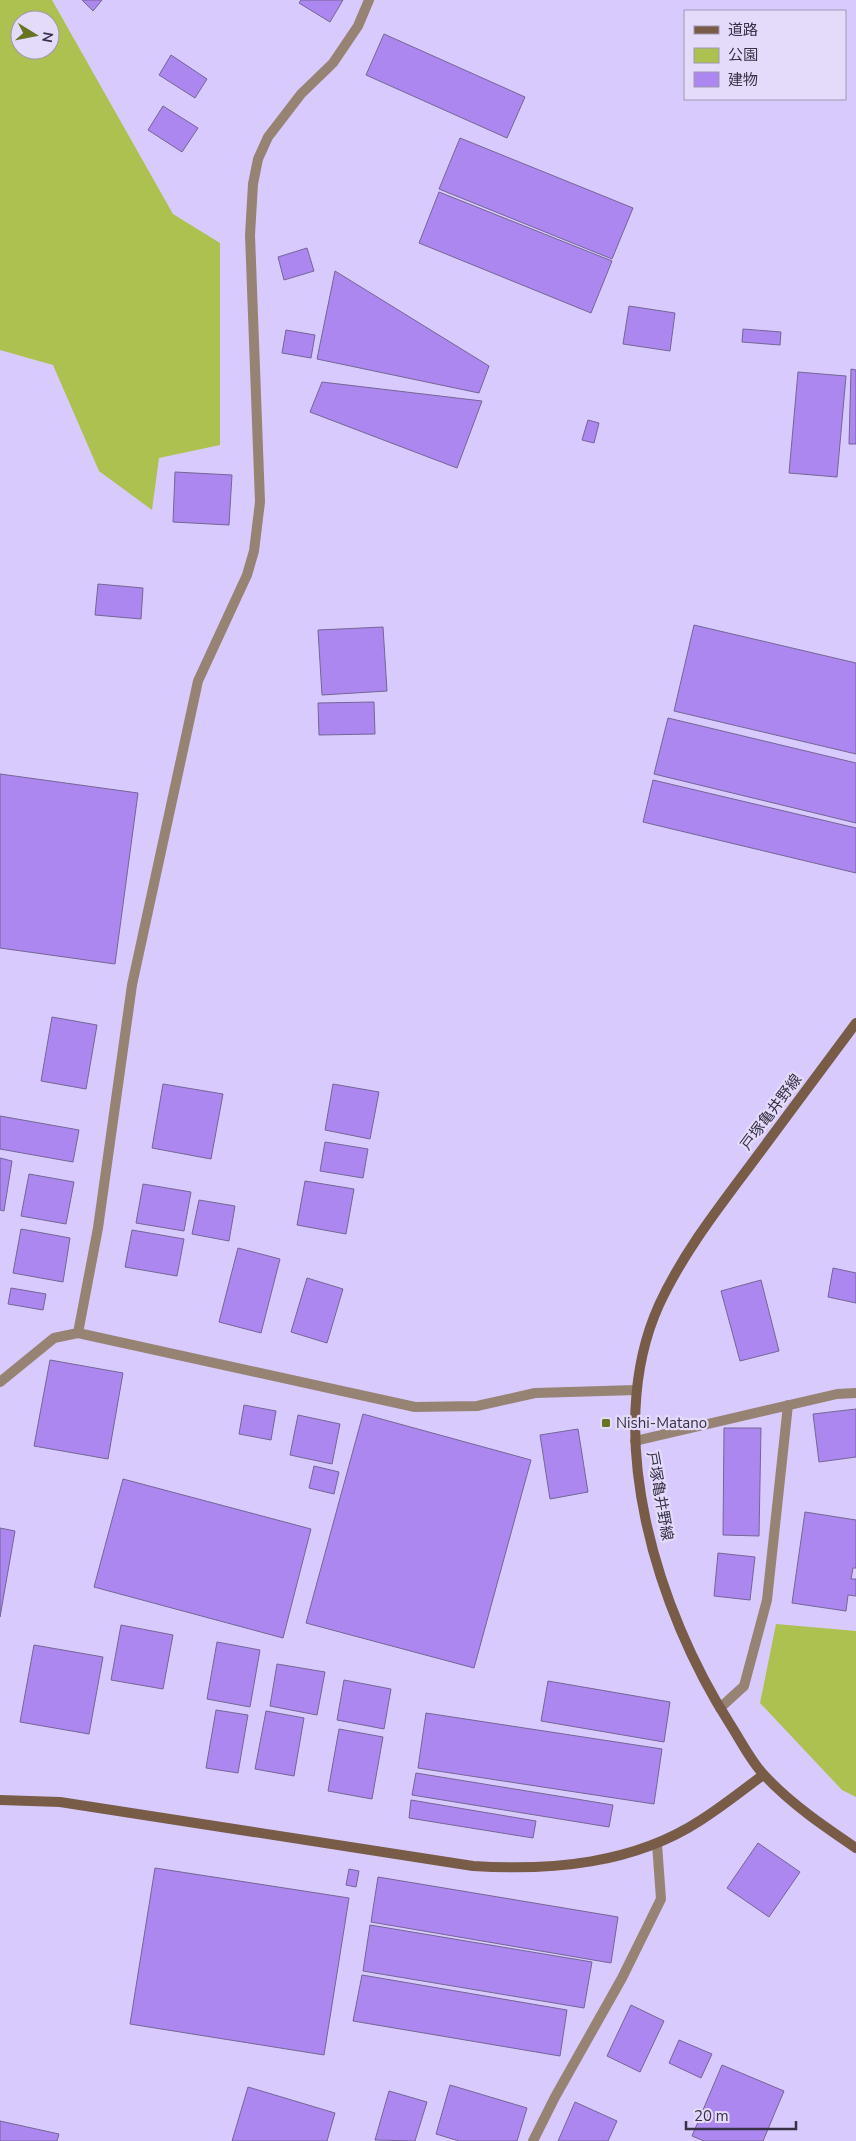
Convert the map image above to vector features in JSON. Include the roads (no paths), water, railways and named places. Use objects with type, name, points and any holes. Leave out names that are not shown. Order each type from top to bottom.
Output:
[{"type":"main road","name":"戸塚亀井野線","points":[[856,1023],[702,1230],[674,1275],[658,1307],[636,1390],[635,1441],[648,1531],[667,1594],[690,1654],[720,1708],[763,1775],[801,1808],[856,1848]]},
{"type":"main road","points":[[0,1800],[60,1802],[473,1866],[509,1868],[560,1867],[656,1844],[700,1821],[763,1775]]},
{"type":"street","points":[[78,1333],[98,1228],[132,985],[198,681],[247,575],[254,551],[260,502],[250,235],[253,184],[258,159],[268,137],[301,94],[333,63],[358,26],[369,0]]},
{"type":"street","points":[[0,1382],[54,1338],[78,1333],[415,1407],[477,1406],[535,1393],[636,1390]]},
{"type":"street","points":[[635,1441],[788,1405],[856,1392]]},
{"type":"street","points":[[720,1708],[744,1686],[768,1600],[788,1405]]},
{"type":"street","points":[[533,2141],[555,2097],[622,1978],[661,1899],[656,1844]]},
{"type":"place","name":"Nishi-Matano","points":[[606,1423]]}]
